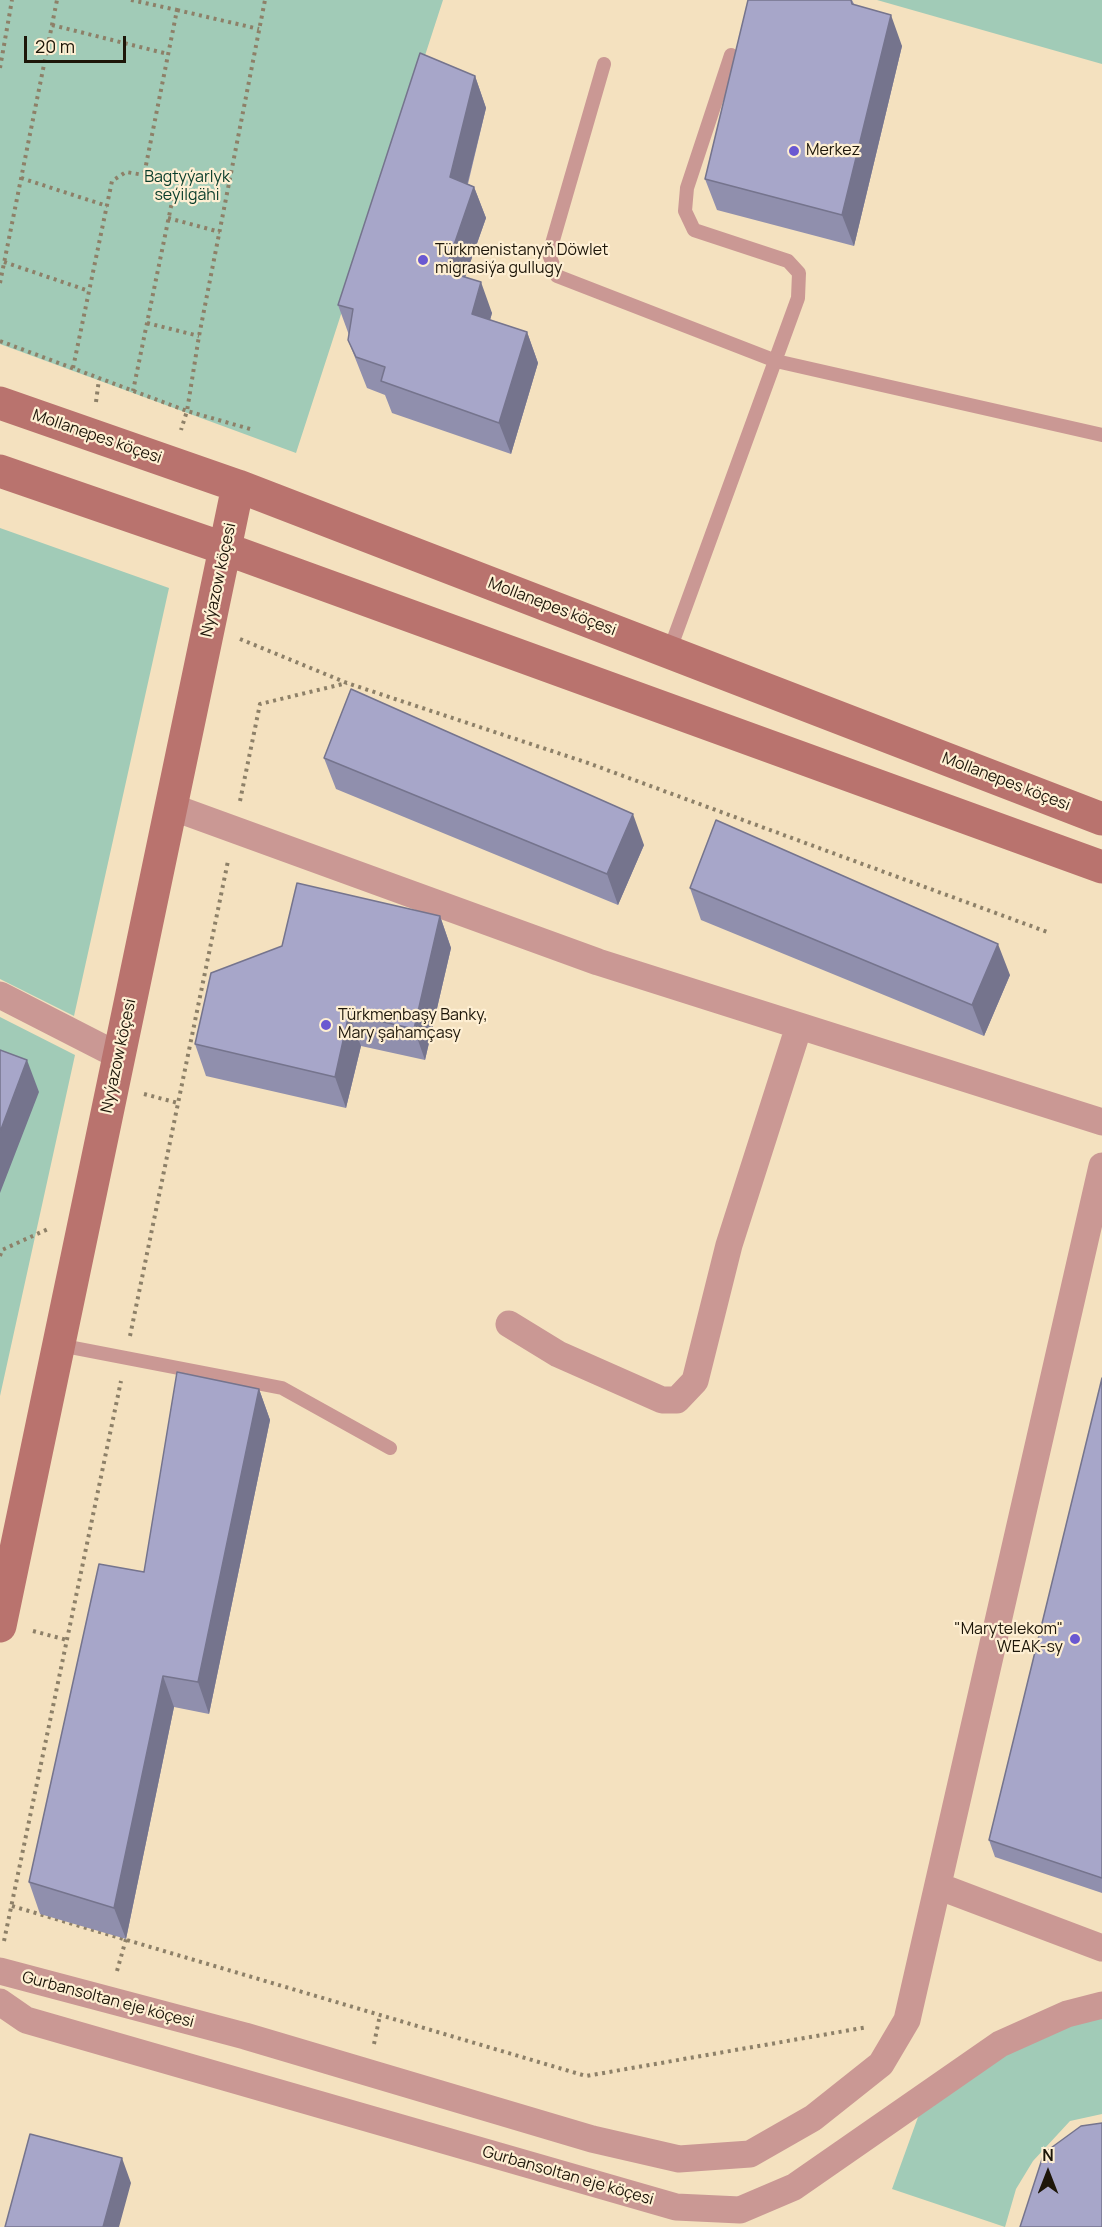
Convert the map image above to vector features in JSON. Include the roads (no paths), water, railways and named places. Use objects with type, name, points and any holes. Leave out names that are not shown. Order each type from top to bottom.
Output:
[{"type":"street","name":"Mollanepes köçesi","points":[[0,403],[238,486],[1102,819]]},
{"type":"street","points":[[0,471],[226,549],[1102,867]]},
{"type":"street","name":"Nyýazow köçesi","points":[[0,1626],[238,486]]},
{"type":"street","points":[[172,807],[235,828],[598,962],[1102,1122]]},
{"type":"street","points":[[0,995],[119,1056]]},
{"type":"street","points":[[509,1324],[558,1354],[662,1400],[677,1400],[695,1381],[729,1245],[799,1026]]},
{"type":"street","name":"Gurbansoltan eje köçesi","points":[[1,1958],[245,2036],[592,2139],[679,2159],[750,2154],[813,2118],[880,2064],[907,2020],[1102,1166]]},
{"type":"street","points":[[938,1886],[1102,1948]]},
{"type":"street","name":"Gurbansoltan eje köçesi","points":[[0,2002],[26,2020],[665,2204],[676,2207],[740,2210],[794,2187],[1000,2044],[1066,2014],[1102,2005]]},
{"type":"lane","points":[[669,652],[798,298],[799,273],[788,261],[694,230],[686,211],[687,188],[731,55]]},
{"type":"lane","points":[[604,64],[549,254],[557,276],[776,361],[1102,435]]},
{"type":"lane","points":[[59,1345],[126,1356],[282,1388],[390,1448]]},
{"type":"place","name":"Merkez","points":[[794,151]]},
{"type":"place","name":"Türkmenistanyň Döwlet migrasiýa gullugy","points":[[423,260]]},
{"type":"place","name":"Türkmenbaşy Banky, Mary şahamçasy","points":[[326,1025]]},
{"type":"place","name":"\"Marytelekom\" WEAK-sy","points":[[1075,1639]]},
{"type":"park label","name":"Bagtyýarlyk seýilgähi","points":[[187,187]]}]
